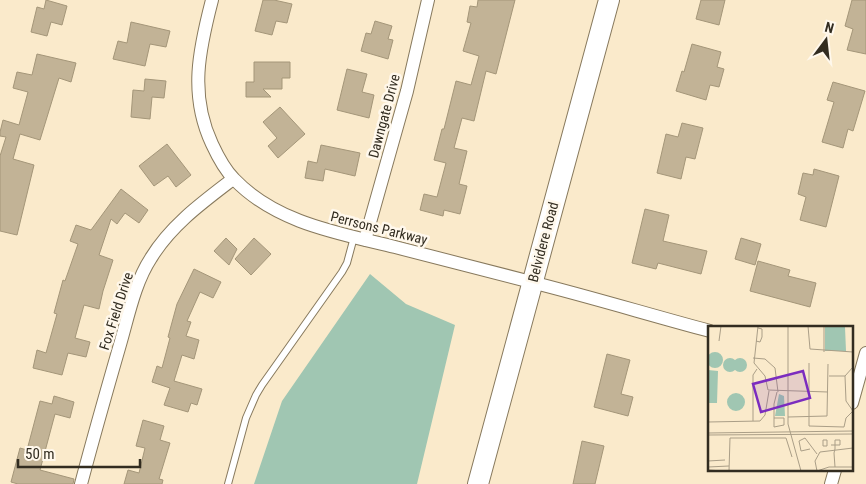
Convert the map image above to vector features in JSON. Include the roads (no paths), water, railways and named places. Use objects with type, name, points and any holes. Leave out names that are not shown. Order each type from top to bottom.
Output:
[{"type":"main road","name":"Belvidere Road","points":[[478,484],[609,0]]},
{"type":"street","name":"Perrsons Parkway","points":[[212,0],[199,54],[198,92],[206,131],[220,162],[233,178],[254,197],[275,211],[322,229],[532,282],[708,330]]},
{"type":"street","name":"Dawngate Drive","points":[[359,238],[407,91],[428,0]]},
{"type":"street","name":"Fox Field Drive","points":[[81,484],[129,313],[150,258],[171,231],[233,178]]},
{"type":"street","points":[[854,394],[866,353]]},
{"type":"lane","points":[[228,484],[251,406],[262,385],[342,272],[359,238]]}]
